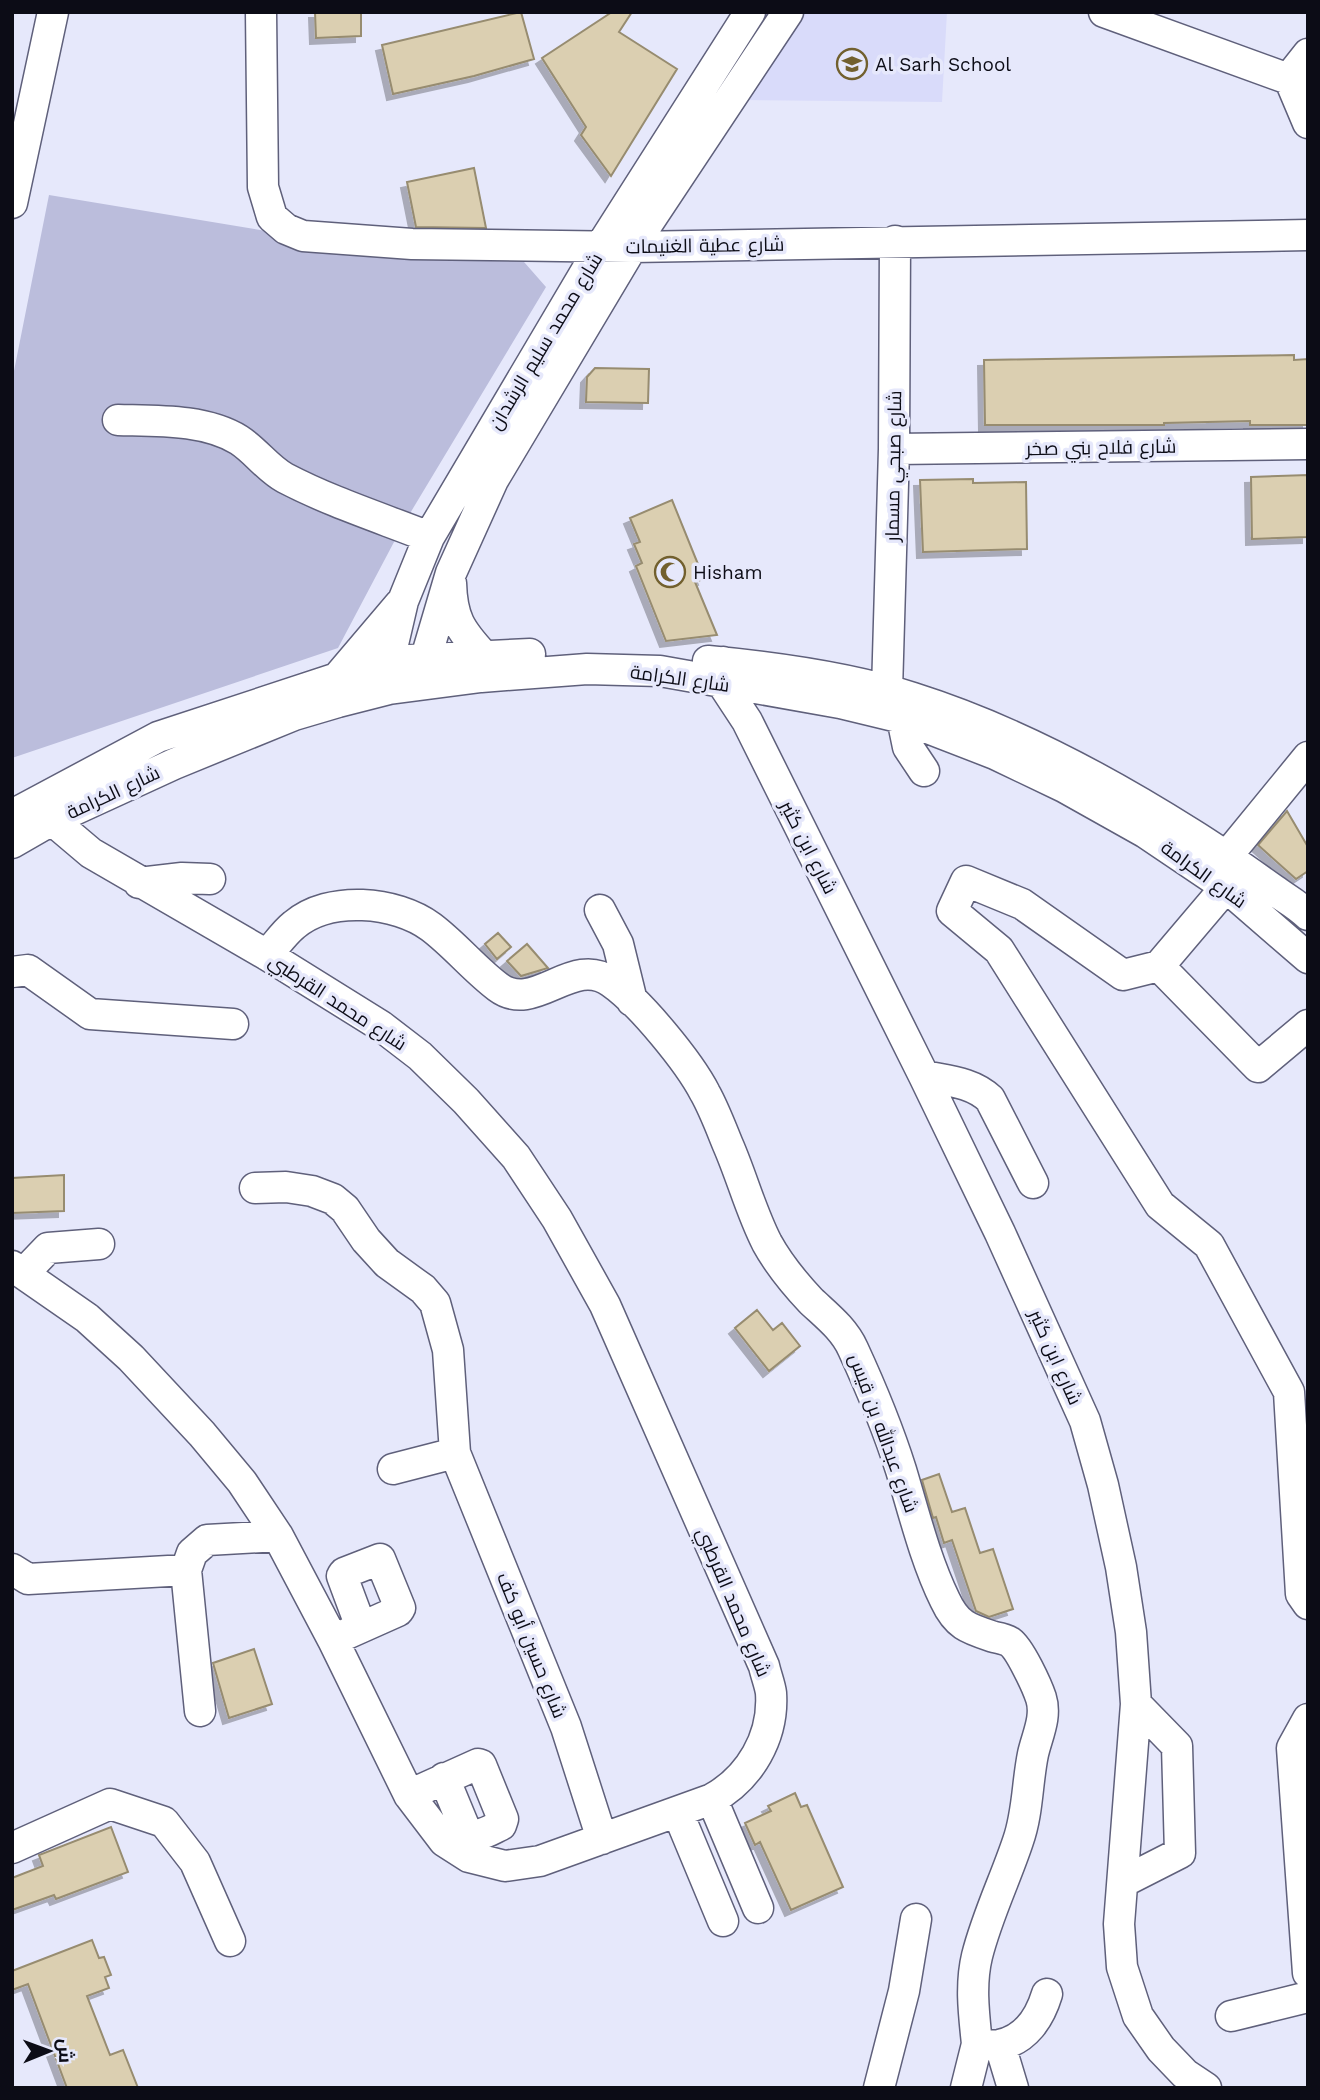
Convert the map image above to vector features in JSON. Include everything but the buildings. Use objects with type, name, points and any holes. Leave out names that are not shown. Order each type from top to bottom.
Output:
[{"type":"street","points":[[12,203],[53,12]]},
{"type":"street","name":"شارع عطية الغنيمات","points":[[261,12],[262,187],[272,217],[286,229],[303,236],[412,244],[632,247],[1308,235]]},
{"type":"street","name":"شارع محمد سليم الرشدان","points":[[389,675],[403,601],[429,537],[601,246],[750,12]]},
{"type":"street","name":"شارع محمد سليم الرشدان","points":[[421,672],[451,573],[493,480],[632,247],[788,12]]},
{"type":"street","points":[[1104,12],[1298,82]]},
{"type":"street","points":[[1308,54],[1298,82],[1308,123]]},
{"type":"street","name":"شارع صبحي مسمار","points":[[887,691],[894,449],[895,241]]},
{"type":"street","points":[[118,420],[161,421],[212,428],[238,440],[281,476],[318,494],[429,537]]},
{"type":"street","name":"شارع فلاح بني صخر","points":[[894,449],[1308,444]]},
{"type":"street","points":[[451,573],[452,604],[457,620],[465,635],[483,655]]},
{"type":"street","points":[[338,677],[403,601]]},
{"type":"street","name":"شارع الكرامة","points":[[12,815],[158,737],[338,677],[421,672],[483,655],[572,652],[649,655],[902,718],[995,754],[1146,833],[1226,887],[1308,958]]},
{"type":"street","name":"شارع الكرامة","points":[[421,672],[481,677],[587,669],[810,675],[914,698],[1006,733],[1084,770],[1138,800],[1227,856],[1307,913]]},
{"type":"street","name":"شارع ابن كثير","points":[[722,672],[924,1076],[1000,1233],[1085,1421],[1103,1485],[1121,1567],[1136,1704],[1119,1924],[1122,1967],[1138,2016],[1161,2049],[1185,2074],[1206,2088]]},
{"type":"street","name":"شارع الكرامة","points":[[12,843],[52,820],[174,764],[389,675]]},
{"type":"street","points":[[902,718],[908,747],[924,771]]},
{"type":"street","points":[[1227,856],[1308,757]]},
{"type":"street","name":"شارع محمد القرطبي","points":[[18,1269],[87,1318],[131,1358],[243,1482],[278,1536],[333,1640],[409,1795],[444,1841],[469,1857],[505,1866],[540,1861],[712,1799],[746,1773],[760,1751],[769,1727],[771,1692],[764,1667],[605,1305],[557,1219],[516,1157],[466,1101],[420,1056],[381,1026],[267,955],[91,853],[52,820]]},
{"type":"street","points":[[139,883],[182,878],[210,880]]},
{"type":"street","points":[[1226,887],[1159,966],[1124,975],[1022,904],[966,881],[952,911],[999,950],[1160,1205],[1209,1245],[1289,1392],[1301,1594],[1308,1604]]},
{"type":"street","name":"شارع عبدالله بن قيس","points":[[267,955],[296,923],[316,913],[341,906],[376,905],[428,925],[503,991],[528,995],[549,988],[564,978],[586,974],[608,979],[632,1000],[671,1044],[705,1092],[767,1242],[811,1301],[831,1317],[851,1344],[899,1463],[932,1572],[945,1602],[954,1617],[969,1630],[1010,1642],[1041,1698],[1042,1721],[1029,1772],[1026,1808],[1019,1838],[990,1912],[976,1958],[972,2002],[988,2045],[966,2088]]},
{"type":"street","points":[[600,910],[618,944],[632,1000]]},
{"type":"street","points":[[1159,966],[1258,1067],[1308,1025]]},
{"type":"street","points":[[12,972],[28,970],[90,1014],[233,1024]]},
{"type":"street","points":[[924,1076],[970,1086],[990,1099],[1032,1183]]},
{"type":"street","name":"شارع حسين أبو كف","points":[[255,1188],[286,1187],[312,1191],[333,1199],[345,1209],[366,1240],[387,1263],[423,1289],[435,1303],[448,1350],[455,1453],[566,1727],[602,1839]]},
{"type":"street","points":[[18,1269],[48,1248],[99,1244]]},
{"type":"street","points":[[393,1469],[455,1453]]},
{"type":"street","points":[[200,1711],[186,1570],[192,1553],[207,1540],[278,1536]]},
{"type":"street","points":[[12,1569],[28,1579],[186,1570]]},
{"type":"street","points":[[333,1640],[360,1628]]},
{"type":"street","points":[[1123,1882],[1180,1853],[1177,1746],[1136,1704]]},
{"type":"street","points":[[1308,1718],[1292,1748],[1308,1973]]},
{"type":"street","points":[[409,1795],[444,1778]]},
{"type":"street","points":[[712,1799],[758,1908]]},
{"type":"street","points":[[12,1848],[110,1804],[164,1822],[195,1862],[230,1941]]},
{"type":"street","points":[[678,1813],[723,1921]]},
{"type":"street","points":[[879,2088],[904,1991],[916,1919]]},
{"type":"street","points":[[1013,2088],[988,2045],[1033,2025],[1047,1994]]},
{"type":"street","points":[[1231,2016],[1308,1997]]},
{"type":"shaded area","name":"Al Sarh School","points":[[790,12],[947,12],[942,102],[746,100]]},
{"type":"shaded area","points":[[49,195],[333,242],[517,254],[546,287],[403,525],[338,648],[12,758],[12,381]]},
{"type":"place","name":"Al Sarh School","points":[[852,64]]},
{"type":"place","name":"Hisham","points":[[670,572]]}]
